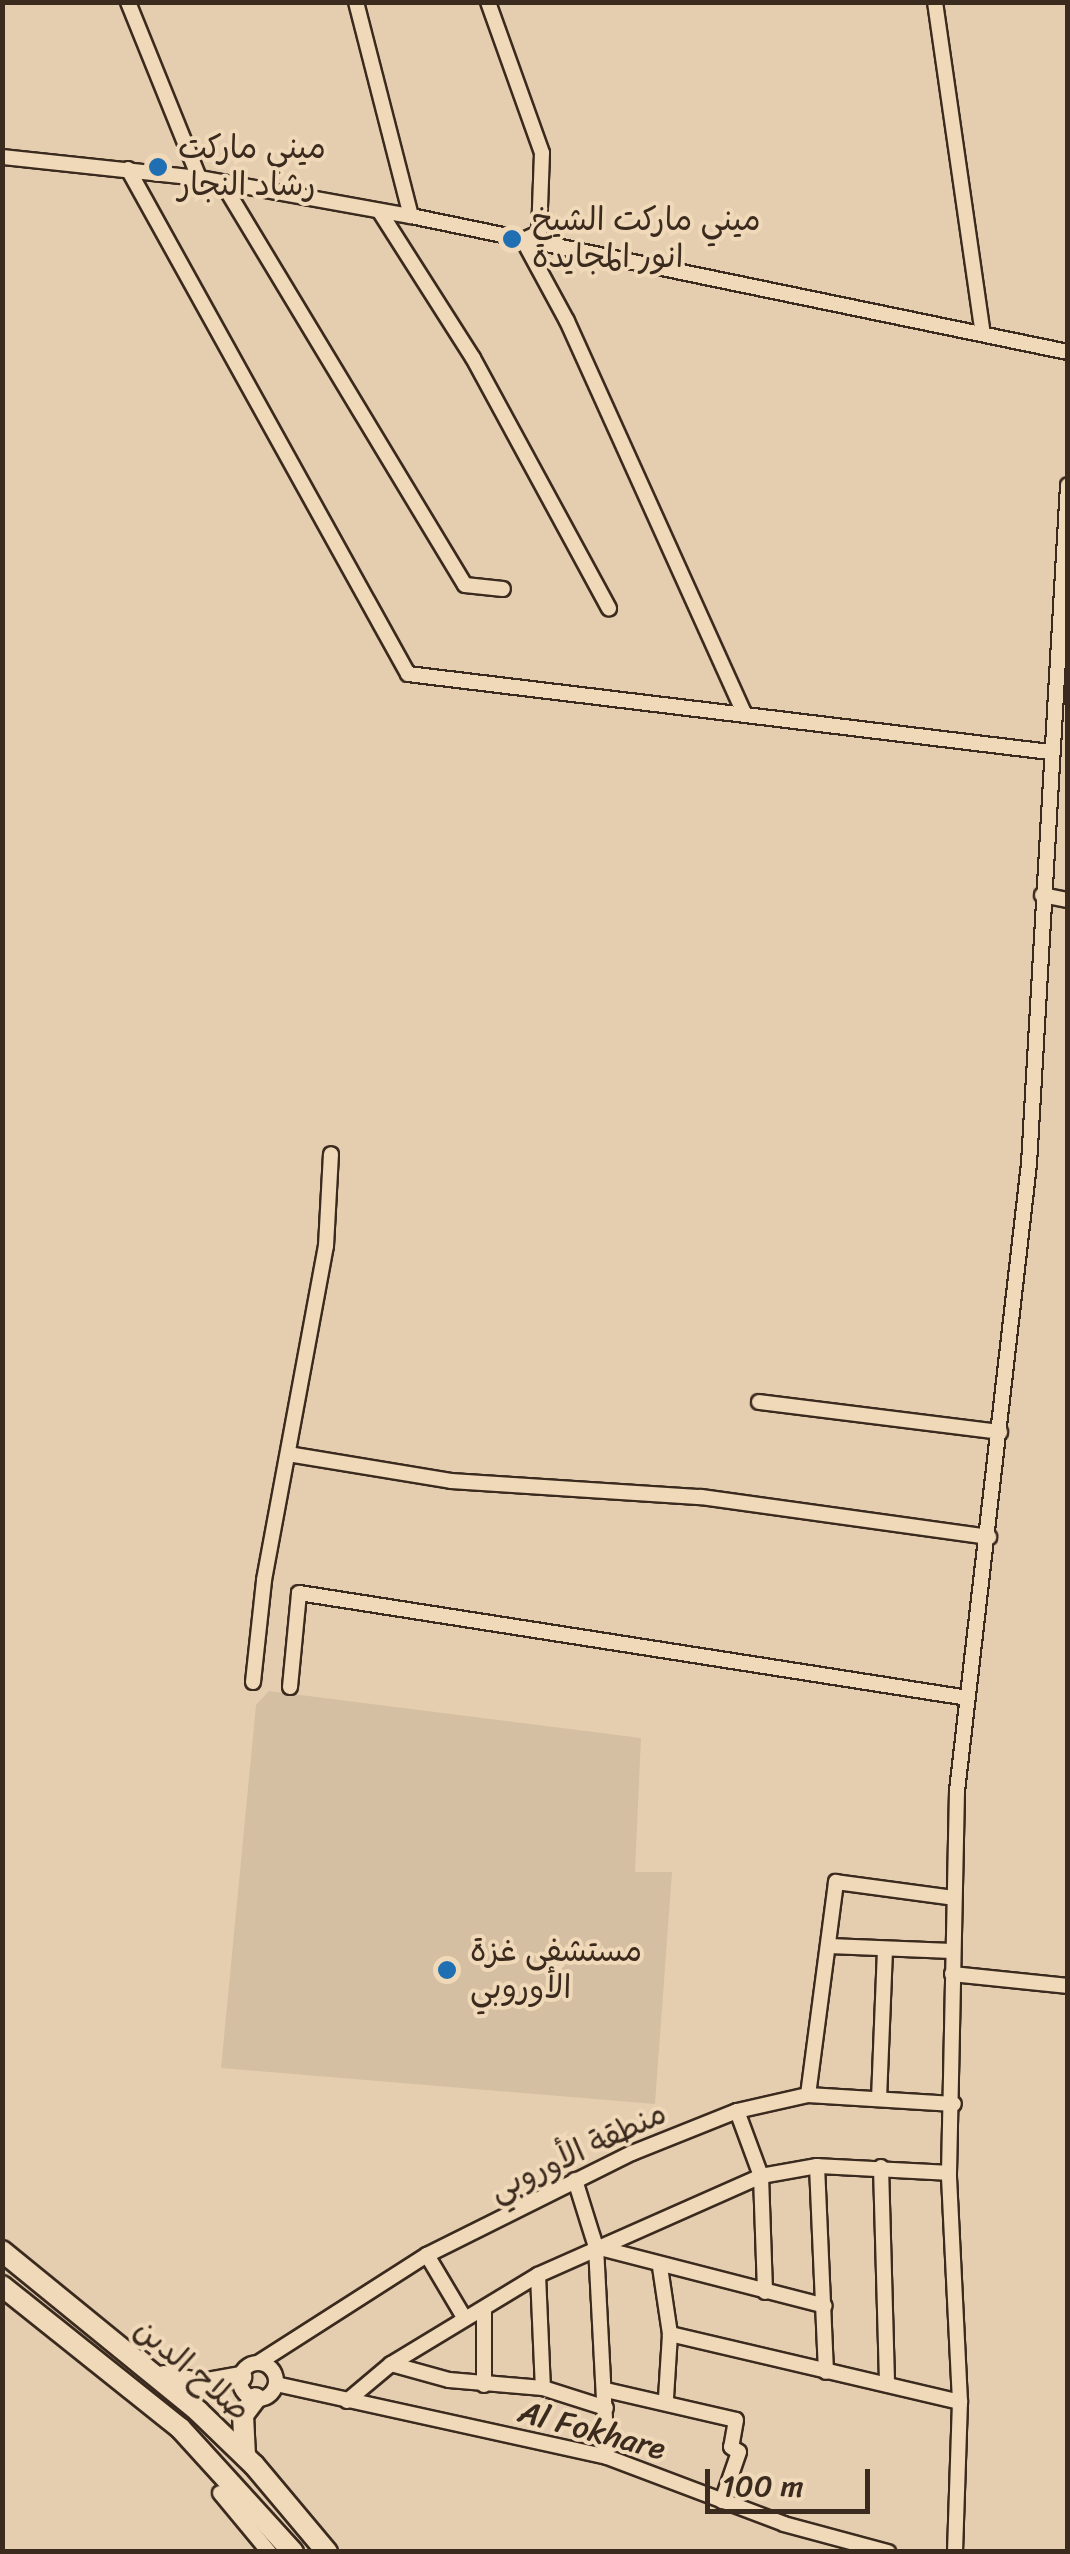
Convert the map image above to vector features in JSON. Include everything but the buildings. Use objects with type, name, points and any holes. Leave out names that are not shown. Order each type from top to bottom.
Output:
[{"type":"highway","name":"صلاح الدين","points":[[2,2251],[156,2374],[245,2456],[327,2552]]},
{"type":"highway","name":"صلاح الدين","points":[[2,2286],[180,2428],[293,2552]]},
{"type":"highway","points":[[156,2374],[201,2384],[241,2377]]},
{"type":"highway","points":[[245,2456],[243,2416],[256,2398]]},
{"type":"street","points":[[128,2],[200,178]]},
{"type":"street","points":[[356,2],[410,216]]},
{"type":"street","points":[[488,2],[542,153],[538,233],[522,240]]},
{"type":"street","points":[[934,2],[982,330]]},
{"type":"street","points":[[2,157],[200,178],[410,216],[982,330],[1068,352]]},
{"type":"street","points":[[128,169],[408,674],[742,711],[1050,752]]},
{"type":"street","points":[[223,184],[465,585],[503,589]]},
{"type":"street","points":[[380,212],[473,358],[609,608]]},
{"type":"street","points":[[522,240],[568,321],[742,711]]},
{"type":"street","points":[[956,2552],[960,2402],[949,2173],[954,2104],[954,1898],[968,1698],[1029,1164],[1068,485]]},
{"type":"street","points":[[1051,802],[1068,804]]},
{"type":"street","points":[[1042,895],[1068,900]]},
{"type":"street","points":[[254,1682],[288,1454],[326,1246],[331,1154]]},
{"type":"street","points":[[759,1402],[1000,1432]]},
{"type":"street","points":[[288,1454],[450,1481],[701,1497],[989,1538]]},
{"type":"street","points":[[290,1687],[299,1594],[968,1698]]},
{"type":"street","points":[[808,2094],[836,1882],[954,1898]]},
{"type":"street","points":[[829,1946],[952,1951]]},
{"type":"street","points":[[879,2099],[885,1950]]},
{"type":"street","points":[[952,1974],[1068,1986]]},
{"type":"street","name":"منطقة الأوروبي","points":[[258,2363],[426,2255],[575,2180],[737,2112],[808,2094],[954,2104]]},
{"type":"street","points":[[737,2112],[761,2176],[765,2292]]},
{"type":"street","points":[[347,2401],[391,2364],[538,2274],[761,2176],[817,2166],[949,2173]]},
{"type":"street","points":[[817,2166],[826,2372]]},
{"type":"street","points":[[880,2167],[887,2382]]},
{"type":"street","points":[[575,2180],[596,2248],[607,2457]]},
{"type":"street","points":[[596,2248],[825,2306]]},
{"type":"street","points":[[426,2255],[465,2319]]},
{"type":"street","points":[[660,2267],[670,2334],[666,2398]]},
{"type":"street","points":[[538,2274],[543,2388]]},
{"type":"street","points":[[484,2309],[484,2385]]},
{"type":"street","points":[[670,2334],[960,2402]]},
{"type":"street","points":[[258,2363],[272,2370],[276,2384],[256,2398],[242,2389],[241,2377],[258,2363]]},
{"type":"street","points":[[391,2364],[484,2385],[543,2388],[606,2408]]},
{"type":"street","name":"Al Fokhare","points":[[276,2384],[607,2457],[722,2501],[888,2552]]},
{"type":"street","points":[[606,2390],[666,2398],[736,2420],[731,2448],[739,2452],[722,2501]]},
{"type":"street","points":[[220,2493],[268,2552]]},
{"type":"shaded area","name":"مستشفى غزة الأوروبي","points":[[269,1691],[641,1738],[635,1872],[672,1872],[655,2104],[221,2068],[256,1705]]},
{"type":"place","name":"ميني ماركت رشاد النجار","points":[[158,167]]},
{"type":"place","name":"ميني ماركت الشيخ انور المجايدة","points":[[512,239]]},
{"type":"place","name":"مستشفى غزة الأوروبي","points":[[447,1970]]}]
